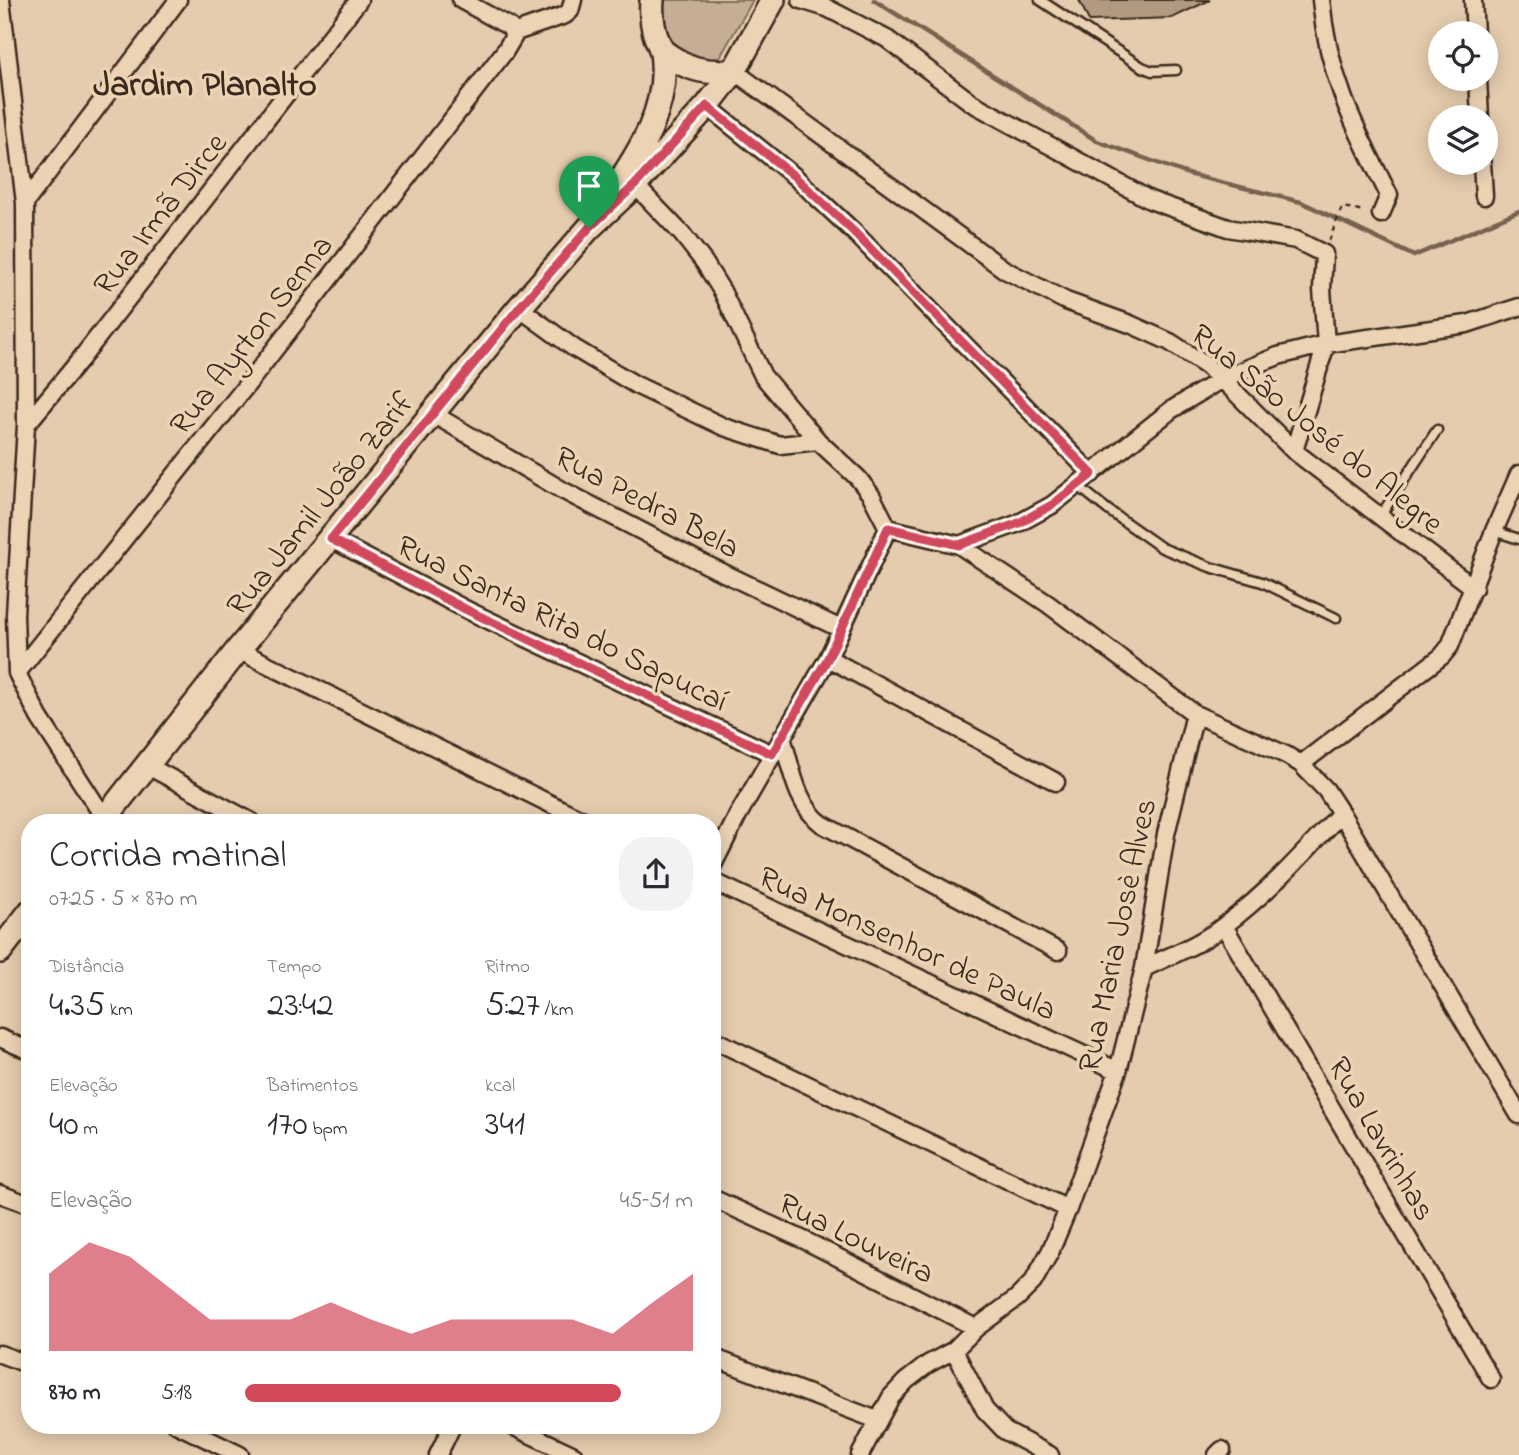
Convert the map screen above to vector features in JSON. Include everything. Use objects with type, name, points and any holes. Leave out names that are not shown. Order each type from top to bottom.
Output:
[{"type":"main road","name":"Rua Jamil João Zarif","points":[[109,814],[238,650],[519,308],[589,228],[635,185],[707,106],[734,71],[773,0]]},
{"type":"main road","name":"Rua Jamil João Zarif","points":[[589,228],[646,141],[657,114],[662,51],[646,5]]},
{"type":"main road","points":[[662,51],[690,69],[707,73],[734,71]]},
{"type":"main road","points":[[0,951],[21,924]]},
{"type":"street","points":[[1,0],[25,203],[26,425],[15,615],[17,673],[39,718],[100,814]]},
{"type":"street","points":[[25,203],[178,0]]},
{"type":"street","name":"Rua Irmã Dirce","points":[[26,425],[80,360],[359,0]]},
{"type":"street","points":[[461,0],[510,29],[558,19],[570,10],[573,0]]},
{"type":"street","points":[[801,0],[827,8],[887,39],[972,103],[1150,200],[1228,228],[1296,240],[1324,254],[1322,289],[1326,344],[1294,451]]},
{"type":"street","points":[[1321,0],[1328,52],[1338,86],[1349,116],[1389,195],[1381,214]]},
{"type":"street","points":[[1473,0],[1474,21]]},
{"type":"street","name":"Rua Ayrton Senna","points":[[17,673],[254,376],[505,51],[513,39],[510,29]]},
{"type":"street","name":"Rua São José do Alegre","points":[[734,71],[1005,270],[1066,301],[1170,342],[1222,379],[1294,451],[1474,588]]},
{"type":"street","points":[[707,106],[794,176],[853,231],[1092,474]]},
{"type":"street","points":[[1483,175],[1484,195]]},
{"type":"street","points":[[635,185],[682,234],[704,262],[722,291],[763,376],[818,441],[858,478],[871,495],[888,528],[959,545],[1048,604],[1195,714],[1286,755],[1301,764],[1326,790],[1519,1115]]},
{"type":"street","points":[[519,308],[574,348],[636,385],[724,427],[780,445],[818,441]]},
{"type":"street","points":[[959,545],[1019,523],[1052,505],[1171,410],[1222,379],[1278,356],[1326,344],[1467,324],[1515,312]]},
{"type":"street","name":"Rua Pedra Bela","points":[[433,414],[598,509],[841,629]]},
{"type":"street","points":[[1301,764],[1442,656],[1450,646],[1519,474]]},
{"type":"street","points":[[721,849],[828,658],[888,528]]},
{"type":"street","name":"Rua Santa Rita do Sapucaí","points":[[331,539],[469,611],[772,754]]},
{"type":"street","points":[[238,650],[571,814]]},
{"type":"street","points":[[828,658],[1056,782]]},
{"type":"street","name":"Rua Maria Josè Alves","points":[[860,1455],[891,1397],[906,1381],[954,1349],[976,1328],[1017,1298],[1042,1269],[1068,1209],[1118,1072],[1144,968],[1166,834],[1195,714]]},
{"type":"street","points":[[782,737],[802,799],[812,817],[1058,951]]},
{"type":"street","points":[[146,765],[237,814]]},
{"type":"street","points":[[1144,968],[1190,947],[1224,926],[1274,883],[1341,813]]},
{"type":"street","name":"Rua Monsenhor de Paula","points":[[721,885],[1118,1072]]},
{"type":"street","name":"Rua Lavrinhas","points":[[1224,926],[1491,1379]]},
{"type":"street","points":[[0,1038],[21,1047]]},
{"type":"street","points":[[721,1042],[1068,1209]]},
{"type":"street","points":[[0,1194],[21,1202]]},
{"type":"street","name":"Rua Louveira","points":[[721,1202],[804,1240],[976,1328]]},
{"type":"street","points":[[954,1349],[985,1410],[1005,1431],[1049,1455]]},
{"type":"street","points":[[0,1354],[21,1362]]},
{"type":"street","points":[[721,1360],[877,1420]]},
{"type":"street","points":[[197,1434],[240,1455]]},
{"type":"street","points":[[438,1455],[448,1434]]},
{"type":"street","points":[[529,1434],[574,1455]]},
{"type":"lane","points":[[1040,0],[1142,67],[1152,71],[1176,70]]},
{"type":"lane","points":[[1379,518],[1437,430]]},
{"type":"lane","points":[[1077,485],[1162,548],[1210,567],[1262,582],[1336,618]]},
{"type":"lane","points":[[1494,531],[1519,539]]},
{"type":"path","points":[[1324,254],[1342,206],[1381,214]]},
{"type":"shaded area","points":[[664,0],[753,0],[720,57],[697,64],[670,38],[664,21]]},
{"type":"building","points":[[1079,0],[1210,0],[1172,18],[1089,21]]},
{"type":"waterway","points":[[874,0],[1097,141],[1188,174],[1301,202],[1414,256],[1519,211]]},
{"type":"district","name":"Jardim Planalto","points":[[205,83]]},
{"type":"route","points":[[707,106],[794,176],[853,231],[1092,474],[1052,505],[1019,523],[959,545],[888,528],[828,658],[772,754],[469,611],[331,539],[470,367],[589,228],[635,185],[707,106]]}]
